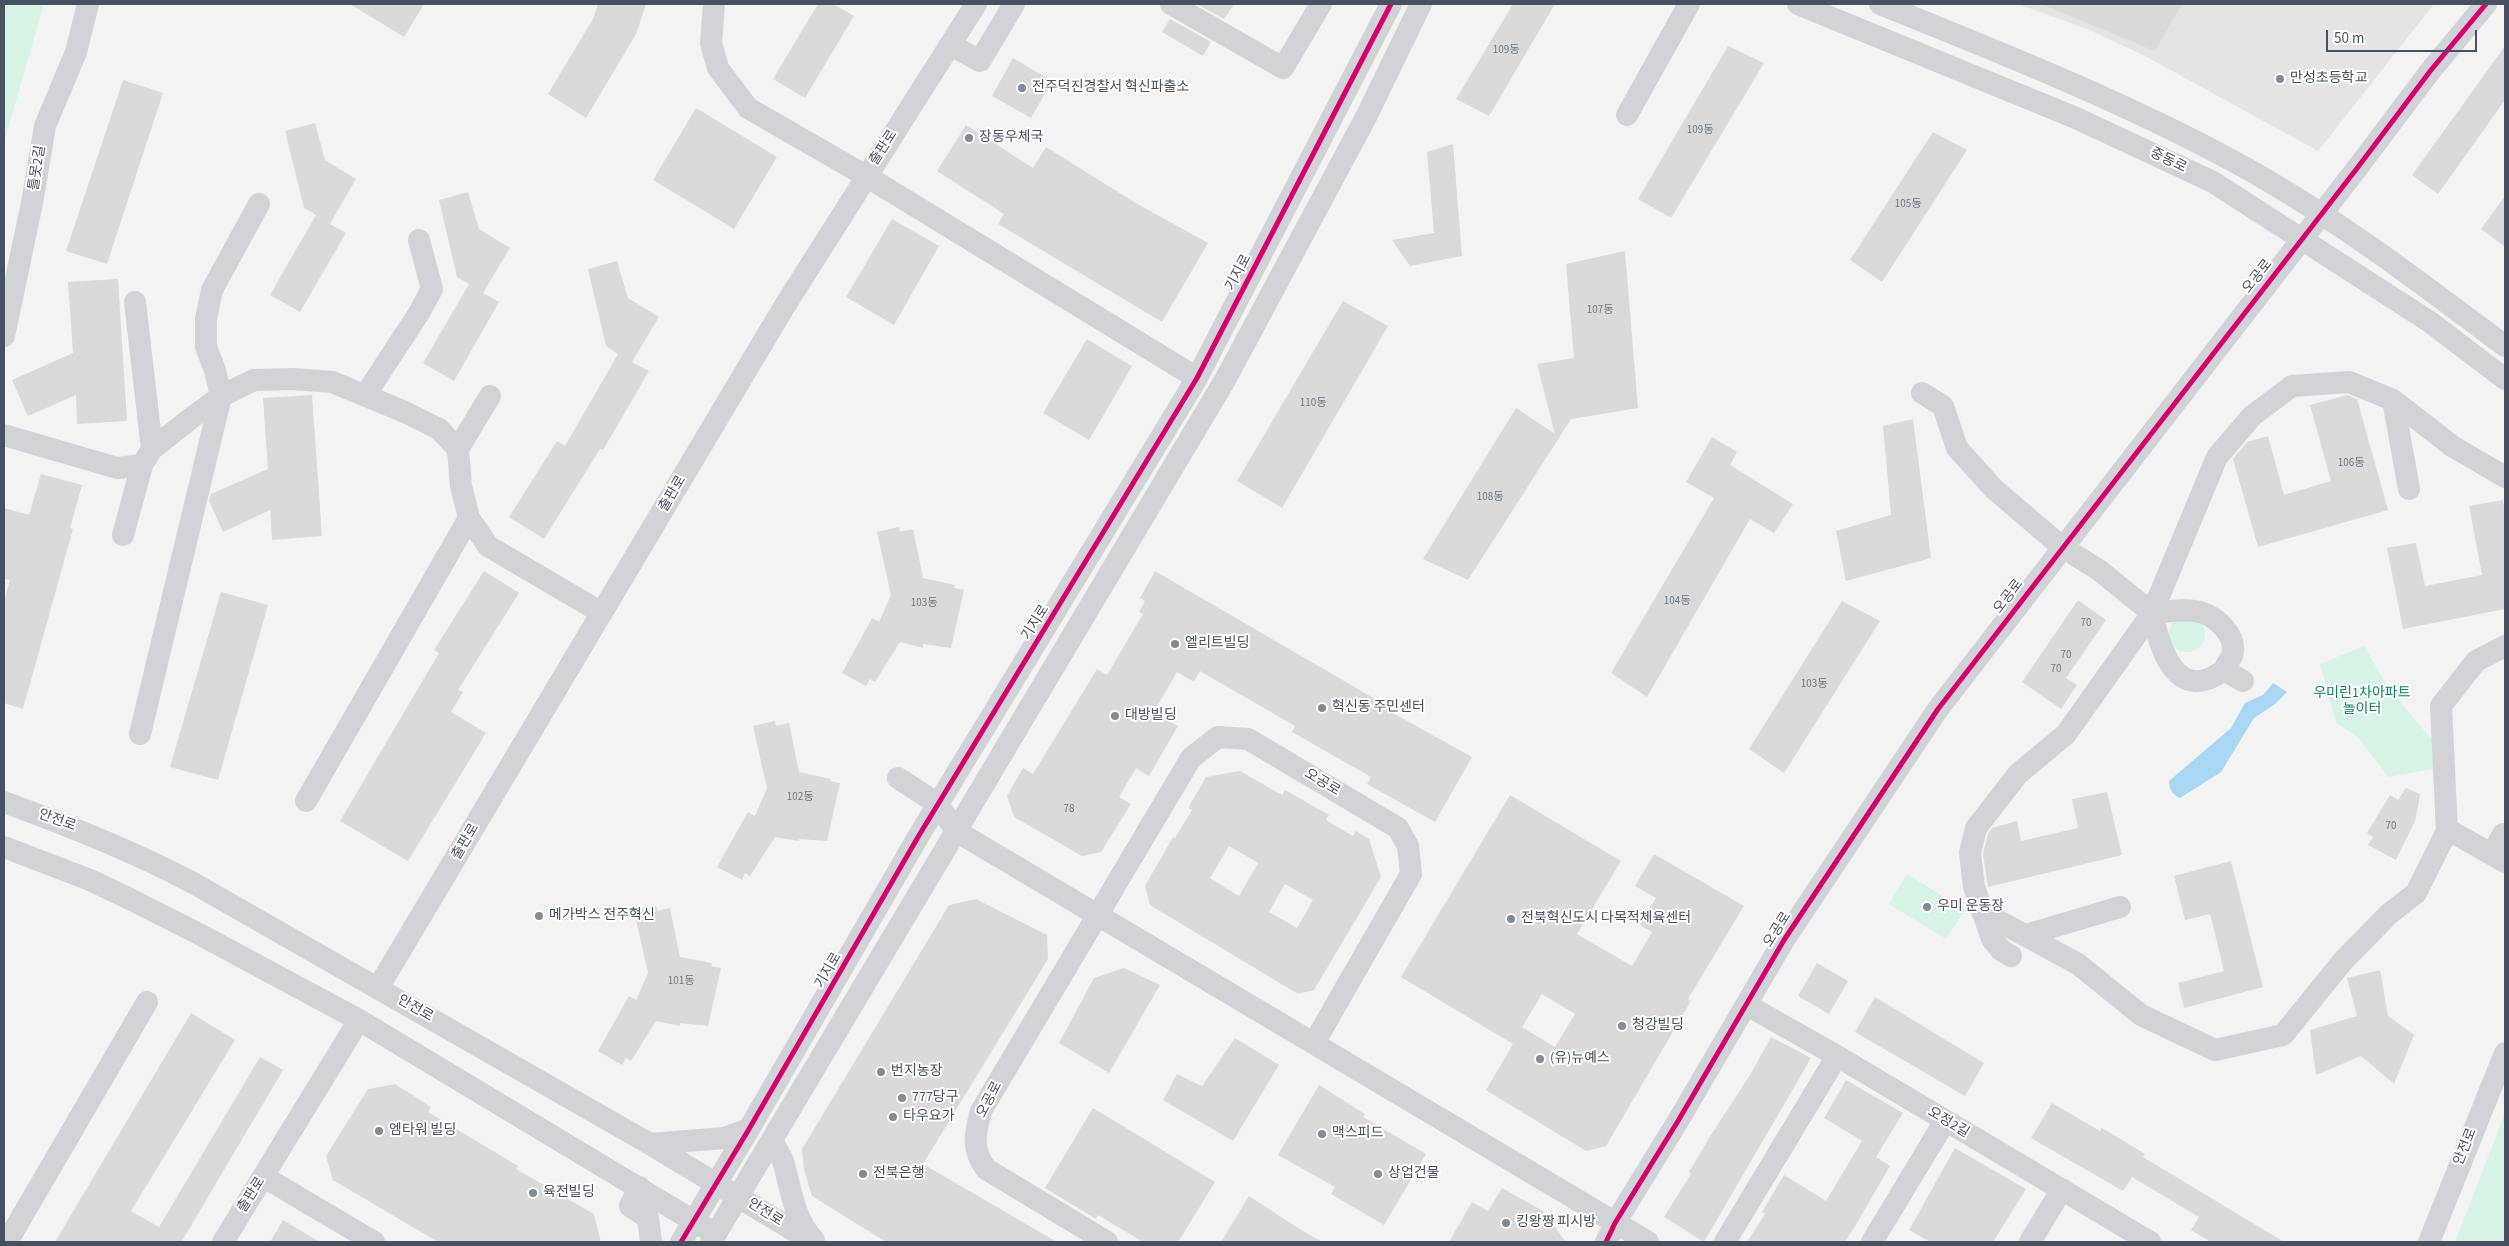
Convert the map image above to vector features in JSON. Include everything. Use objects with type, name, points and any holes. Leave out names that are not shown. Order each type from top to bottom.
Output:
[{"type":"street","name":"틀못2길","points":[[4,336],[32,203],[45,126],[76,52],[88,4]]},
{"type":"street","points":[[714,4],[711,43],[718,68],[748,108],[866,176],[1197,378]]},
{"type":"street","name":"출판로","points":[[378,988],[784,307],[976,4]]},
{"type":"street","points":[[951,45],[980,61],[1014,4]]},
{"type":"street","points":[[1172,4],[1283,68],[1321,4]]},
{"type":"street","name":"기지로","points":[[681,1242],[938,804],[1197,378],[1391,4]]},
{"type":"street","points":[[4,847],[90,880],[139,903],[359,1020],[467,1087],[639,1187],[694,1221],[718,1240],[772,1140],[1226,380],[1366,117],[1421,4]]},
{"type":"street","points":[[1627,115],[1689,4]]},
{"type":"street","name":"중동로","points":[[1798,4],[2076,118],[2213,182],[2430,322],[2505,379]]},
{"type":"street","points":[[1880,4],[2075,83],[2217,152],[2378,251],[2505,346]]},
{"type":"street","name":"오공로","points":[[1610,1233],[1784,940],[1938,709],[2431,70],[2486,4]]},
{"type":"street","points":[[140,734],[221,396],[215,370],[206,346],[206,319],[212,290],[258,204]]},
{"type":"street","points":[[366,394],[419,313],[432,289],[419,240]]},
{"type":"street","points":[[123,535],[147,457],[135,302]]},
{"type":"street","points":[[4,435],[117,468],[147,457],[221,396],[254,380],[294,379],[332,382],[366,394],[439,430],[458,450]]},
{"type":"street","points":[[2011,956],[2001,950],[1992,939],[1974,887],[1970,853],[1976,828],[2018,774],[2066,734],[2152,613],[2217,458],[2252,416],[2292,386],[2349,382],[2393,400],[2452,446],[2505,477]]},
{"type":"street","points":[[1922,393],[1942,406],[1956,448],[1994,489],[2062,547],[2099,570],[2152,613],[2158,640],[2169,664],[2179,676],[2198,681],[2212,679],[2224,670],[2232,655],[2230,639],[2223,625],[2201,612],[2152,613]]},
{"type":"street","points":[[490,396],[458,450],[461,486],[469,518],[488,546],[602,613]]},
{"type":"street","points":[[2393,400],[2409,489]]},
{"type":"street","points":[[306,801],[469,518]]},
{"type":"street","points":[[1982,912],[2078,964],[2141,1016],[2214,1050],[2283,1035],[2343,961],[2389,914],[2416,893],[2447,829],[2441,706],[2476,662],[2505,646]]},
{"type":"street","points":[[2224,670],[2243,681]]},
{"type":"street","name":"오공로","points":[[1107,1242],[986,1169],[980,1160],[974,1138],[981,1112],[1191,758],[1218,737],[1248,739],[1398,828],[1408,846],[1411,874],[1314,1043]]},
{"type":"street","points":[[898,778],[938,804],[956,831],[1314,1043],[1610,1233],[1648,1242]]},
{"type":"street","name":"안전로","points":[[4,802],[79,829],[150,860],[650,1144],[815,1242]]},
{"type":"street","points":[[2447,829],[2499,858],[2504,834]]},
{"type":"street","points":[[2026,935],[2120,907]]},
{"type":"street","points":[[7,1242],[147,1002]]},
{"type":"street","name":"오정2길","points":[[1747,1005],[1837,1056],[2150,1242]]},
{"type":"street","name":"출판로","points":[[224,1242],[359,1020]]},
{"type":"street","name":"안전로","points":[[2429,1242],[2505,1052]]},
{"type":"street","points":[[1726,1242],[1837,1056]]},
{"type":"street","points":[[1872,1242],[1944,1121]]},
{"type":"street","points":[[650,1144],[724,1138],[749,1129]]},
{"type":"street","points":[[772,1140],[782,1160],[787,1183],[801,1222],[815,1242]]},
{"type":"street","points":[[264,1177],[374,1242]]},
{"type":"street","points":[[639,1187],[630,1206],[648,1218],[651,1242]]},
{"type":"street","points":[[2030,1242],[2062,1189]]},
{"type":"shaded area","name":"만성초등학교","points":[[2018,4],[2434,4],[2318,151],[2145,56],[2087,29]]},
{"type":"green space","points":[[4,4],[44,4],[4,142]]},
{"type":"green space","points":[[2187,616],[2194,617],[2200,621],[2204,627],[2204,641],[2200,647],[2194,651],[2187,652],[2180,651],[2174,647],[2170,641],[2169,634],[2170,627],[2174,621],[2180,617]]},
{"type":"green space","name":"우미린1차아파트 놀이터","points":[[2364,646],[2388,687],[2443,753],[2438,768],[2388,777],[2359,738],[2336,723],[2320,664]]},
{"type":"green space","name":"우미 운동장","points":[[1907,874],[1965,910],[1946,939],[1889,904]]},
{"type":"green space","points":[[2505,1113],[2505,1242],[2455,1242]]},
{"type":"water","points":[[2273,683],[2287,692],[2275,704],[2254,718],[2221,772],[2180,798],[2175,795],[2169,781],[2231,728],[2245,703],[2263,695]]},
{"type":"building","points":[[350,4],[424,4],[404,37]]},
{"type":"building","points":[[598,4],[646,4],[636,34],[586,118],[548,94],[593,19]]},
{"type":"building","points":[[818,4],[833,4],[854,16],[805,98],[773,79]]},
{"type":"building","points":[[1197,4],[1234,4],[1224,19]]},
{"type":"building","points":[[1513,4],[1555,4],[1489,116],[1456,99]]},
{"type":"building","points":[[2041,4],[2182,4],[2155,51]]},
{"type":"building","points":[[1170,19],[1211,42],[1203,56],[1162,32]]},
{"type":"building","points":[[1728,46],[1764,63],[1671,218],[1638,199]]},
{"type":"building","points":[[2505,46],[2505,100],[2438,194],[2412,175]]},
{"type":"building","name":"전주덕진경찰서 혁신파출소","points":[[1013,58],[1052,81],[1031,118],[992,96]]},
{"type":"building","points":[[123,80],[163,93],[107,264],[66,251]]},
{"type":"building","points":[[696,108],[777,157],[734,229],[653,180]]},
{"type":"building","points":[[315,123],[325,160],[356,179],[330,224],[346,233],[300,312],[270,295],[316,215],[304,208],[285,131]]},
{"type":"building","points":[[966,125],[1033,168],[1046,147],[1134,202],[1208,243],[1162,322],[998,224],[1004,214],[937,171]]},
{"type":"building","points":[[1933,132],[1967,150],[1882,282],[1850,260]]},
{"type":"building","points":[[1453,144],[1462,256],[1410,266],[1392,240],[1434,233],[1427,152]]},
{"type":"building","points":[[468,192],[479,229],[510,248],[483,293],[499,302],[454,381],[423,363],[469,284],[457,277],[439,200]]},
{"type":"building","points":[[2505,196],[2505,247],[2481,229]]},
{"type":"building","points":[[892,219],[939,246],[894,325],[846,297]]},
{"type":"building","points":[[1625,251],[1638,408],[1571,419],[1468,580],[1423,559],[1516,408],[1555,434],[1537,364],[1574,358],[1566,264]]},
{"type":"building","points":[[617,261],[628,298],[659,317],[632,362],[649,371],[603,450],[600,449],[544,539],[509,517],[557,441],[565,446],[618,354],[606,346],[588,269]]},
{"type":"building","points":[[118,279],[127,421],[77,424],[76,395],[28,416],[12,380],[73,353],[68,282]]},
{"type":"building","points":[[1343,301],[1388,326],[1282,508],[1237,481]]},
{"type":"building","points":[[1087,339],[1132,366],[1089,440],[1043,413]]},
{"type":"building","points":[[312,395],[322,536],[272,540],[270,510],[223,532],[209,501],[211,494],[268,469],[263,398]]},
{"type":"building","points":[[2347,395],[2357,399],[2388,510],[2258,547],[2233,459],[2247,442],[2268,436],[2284,495],[2331,481],[2310,405]]},
{"type":"building","points":[[1913,419],[1931,558],[1846,581],[1836,531],[1891,515],[1883,426]]},
{"type":"building","points":[[1712,437],[1737,452],[1730,465],[1793,504],[1774,533],[1750,519],[1647,697],[1611,673],[1714,498],[1686,482]]},
{"type":"building","points":[[41,474],[82,485],[70,528],[73,529],[23,709],[4,703],[4,601],[10,580],[4,579],[4,508],[29,515]]},
{"type":"building","points":[[2503,500],[2505,514],[2505,609],[2403,629],[2387,548],[2416,543],[2425,586],[2482,575],[2469,506]]},
{"type":"building","points":[[899,527],[900,532],[913,529],[923,578],[955,585],[954,588],[964,590],[951,648],[923,644],[923,648],[900,642],[875,682],[870,679],[866,686],[842,673],[872,618],[879,622],[891,595],[877,532]]},
{"type":"building","points":[[484,571],[519,593],[458,690],[463,692],[451,712],[486,733],[408,861],[340,821],[439,653],[434,650]]},
{"type":"building","points":[[1155,571],[1394,710],[1393,713],[1472,757],[1435,822],[1367,784],[1371,777],[1292,732],[1295,726],[1200,671],[1194,682],[1177,672],[1154,712],[1178,726],[1149,776],[1136,768],[1119,797],[1131,804],[1101,852],[1082,856],[1014,817],[1007,796],[1023,768],[1033,774],[1097,669],[1107,675],[1143,614],[1139,612],[1145,601],[1140,598]]},
{"type":"building","points":[[221,592],[268,605],[218,780],[170,767]]},
{"type":"building","points":[[2078,600],[2106,620],[2066,678],[2077,685],[2061,709],[2022,682]]},
{"type":"building","points":[[1842,601],[1880,621],[1784,773],[1749,749]]},
{"type":"building","points":[[775,721],[776,726],[789,723],[799,772],[831,779],[830,781],[840,783],[827,841],[799,839],[799,841],[775,837],[750,876],[745,873],[742,880],[717,867],[748,812],[755,816],[767,788],[753,726]]},
{"type":"building","points":[[1240,771],[1282,795],[1285,790],[1329,815],[1326,820],[1353,836],[1356,831],[1369,839],[1381,877],[1314,990],[1298,994],[1150,905],[1145,886],[1173,837],[1175,838],[1192,810],[1188,808],[1206,777]],"holes":[[[1229,846],[1258,863],[1239,896],[1210,878]],[[1285,884],[1313,900],[1297,928],[1269,912]]]},
{"type":"building","points":[[2406,788],[2420,794],[2415,821],[2396,860],[2368,845],[2373,837],[2367,833],[2390,795],[2398,800]]},
{"type":"building","points":[[2107,792],[2122,855],[1988,887],[1983,854],[1988,834],[1992,828],[2017,821],[2021,841],[2078,828],[2072,799]]},
{"type":"building","points":[[1510,795],[1621,861],[1577,934],[1632,966],[1652,932],[1640,925],[1656,898],[1635,886],[1654,854],[1744,906],[1688,999],[1691,1001],[1606,1146],[1586,1151],[1486,1090],[1513,1044],[1401,977]],"holes":[[[1542,994],[1575,1014],[1555,1047],[1522,1027]]]},
{"type":"building","points":[[2231,861],[2263,987],[2184,1008],[2178,983],[2224,971],[2210,914],[2185,920],[2174,876]]},
{"type":"building","points":[[976,899],[1047,935],[1048,959],[923,1164],[1057,1242],[886,1242],[812,1196],[804,1170],[802,1149],[949,905]]},
{"type":"building","points":[[656,905],[657,911],[670,908],[680,957],[712,963],[711,966],[721,968],[708,1026],[680,1023],[680,1026],[656,1021],[631,1061],[626,1058],[622,1065],[598,1051],[629,996],[636,1000],[648,973],[634,911]]},
{"type":"building","points":[[1817,963],[1848,981],[1829,1014],[1798,996]]},
{"type":"building","points":[[1124,968],[1160,985],[1109,1073],[1059,1043],[1094,978]]},
{"type":"building","points":[[2380,970],[2388,1016],[2414,1035],[2394,1084],[2361,1056],[2316,1075],[2310,1030],[2357,1016],[2347,978]]},
{"type":"building","points":[[1875,997],[1984,1063],[1965,1096],[1855,1032]]},
{"type":"building","points":[[191,1013],[235,1040],[131,1211],[159,1227],[260,1057],[283,1070],[182,1241],[184,1242],[55,1242]]},
{"type":"building","points":[[1771,1037],[1811,1058],[1704,1242],[1664,1217],[1691,1174],[1689,1172],[1709,1138],[1750,1075]]},
{"type":"building","points":[[1235,1038],[1279,1065],[1233,1141],[1163,1100],[1177,1074],[1202,1086]]},
{"type":"building","points":[[1846,1080],[1903,1113],[1876,1157],[1890,1166],[1858,1221],[1845,1242],[1747,1242],[1765,1214],[1762,1212],[1784,1175],[1826,1201],[1862,1141],[1824,1118]]},
{"type":"building","points":[[395,1084],[431,1107],[428,1112],[518,1166],[516,1169],[594,1214],[601,1242],[438,1242],[333,1180],[326,1156],[368,1089]]},
{"type":"building","points":[[1319,1085],[1365,1114],[1363,1117],[1426,1154],[1384,1225],[1331,1194],[1335,1187],[1278,1155]]},
{"type":"building","points":[[2052,1103],[2100,1131],[2102,1128],[2145,1154],[2143,1157],[2284,1242],[2211,1242],[2191,1230],[2199,1217],[2132,1177],[2123,1191],[2031,1138]]},
{"type":"building","points":[[1093,1108],[1215,1182],[1178,1242],[1143,1242],[1098,1215],[1096,1219],[1045,1188]]},
{"type":"building","points":[[1955,1148],[2026,1189],[1993,1242],[1930,1242],[1909,1230]]},
{"type":"building","name":"킹왕짱 피시방","points":[[1502,1188],[1543,1211],[1566,1242],[1449,1242],[1472,1202],[1488,1211]]},
{"type":"building","points":[[1249,1196],[1298,1228],[1322,1242],[1221,1242]]},
{"type":"building","points":[[283,1220],[320,1242],[270,1242]]},
{"type":"cycle path","points":[[681,1242],[749,1129],[918,837],[1197,378],[1391,4]]},
{"type":"cycle path","points":[[1606,1242],[1615,1223],[1678,1121],[1784,940],[1938,709],[2431,70],[2486,4]]},
{"type":"place","name":"만성초등학교","points":[[2280,79]]},
{"type":"place","name":"전주덕진경찰서 혁신파출소","points":[[1022,88]]},
{"type":"place","name":"장동우체국","points":[[969,138]]},
{"type":"place","name":"엘리트빌딩","points":[[1175,644]]},
{"type":"place","name":"혁신동 주민센터","points":[[1322,708]]},
{"type":"place","name":"대방빌딩","points":[[1115,716]]},
{"type":"place","name":"우미 운동장","points":[[1927,907]]},
{"type":"place","name":"메가박스 전주혁신","points":[[539,916]]},
{"type":"place","name":"전북혁신도시 다목적체육센터","points":[[1511,919]]},
{"type":"place","name":"청강빌딩","points":[[1622,1026]]},
{"type":"place","name":"(유)뉴예스","points":[[1540,1059]]},
{"type":"place","name":"번지농장","points":[[881,1072]]},
{"type":"place","name":"777당구","points":[[902,1098]]},
{"type":"place","name":"타우요가","points":[[893,1117]]},
{"type":"place","name":"엠타워 빌딩","points":[[379,1131]]},
{"type":"place","name":"맥스피드","points":[[1322,1134]]},
{"type":"place","name":"전북은행","points":[[863,1174]]},
{"type":"place","name":"상업건물","points":[[1378,1174]]},
{"type":"place","name":"육전빌딩","points":[[533,1193]]},
{"type":"place","name":"킹왕짱 피시방","points":[[1506,1223]]}]
